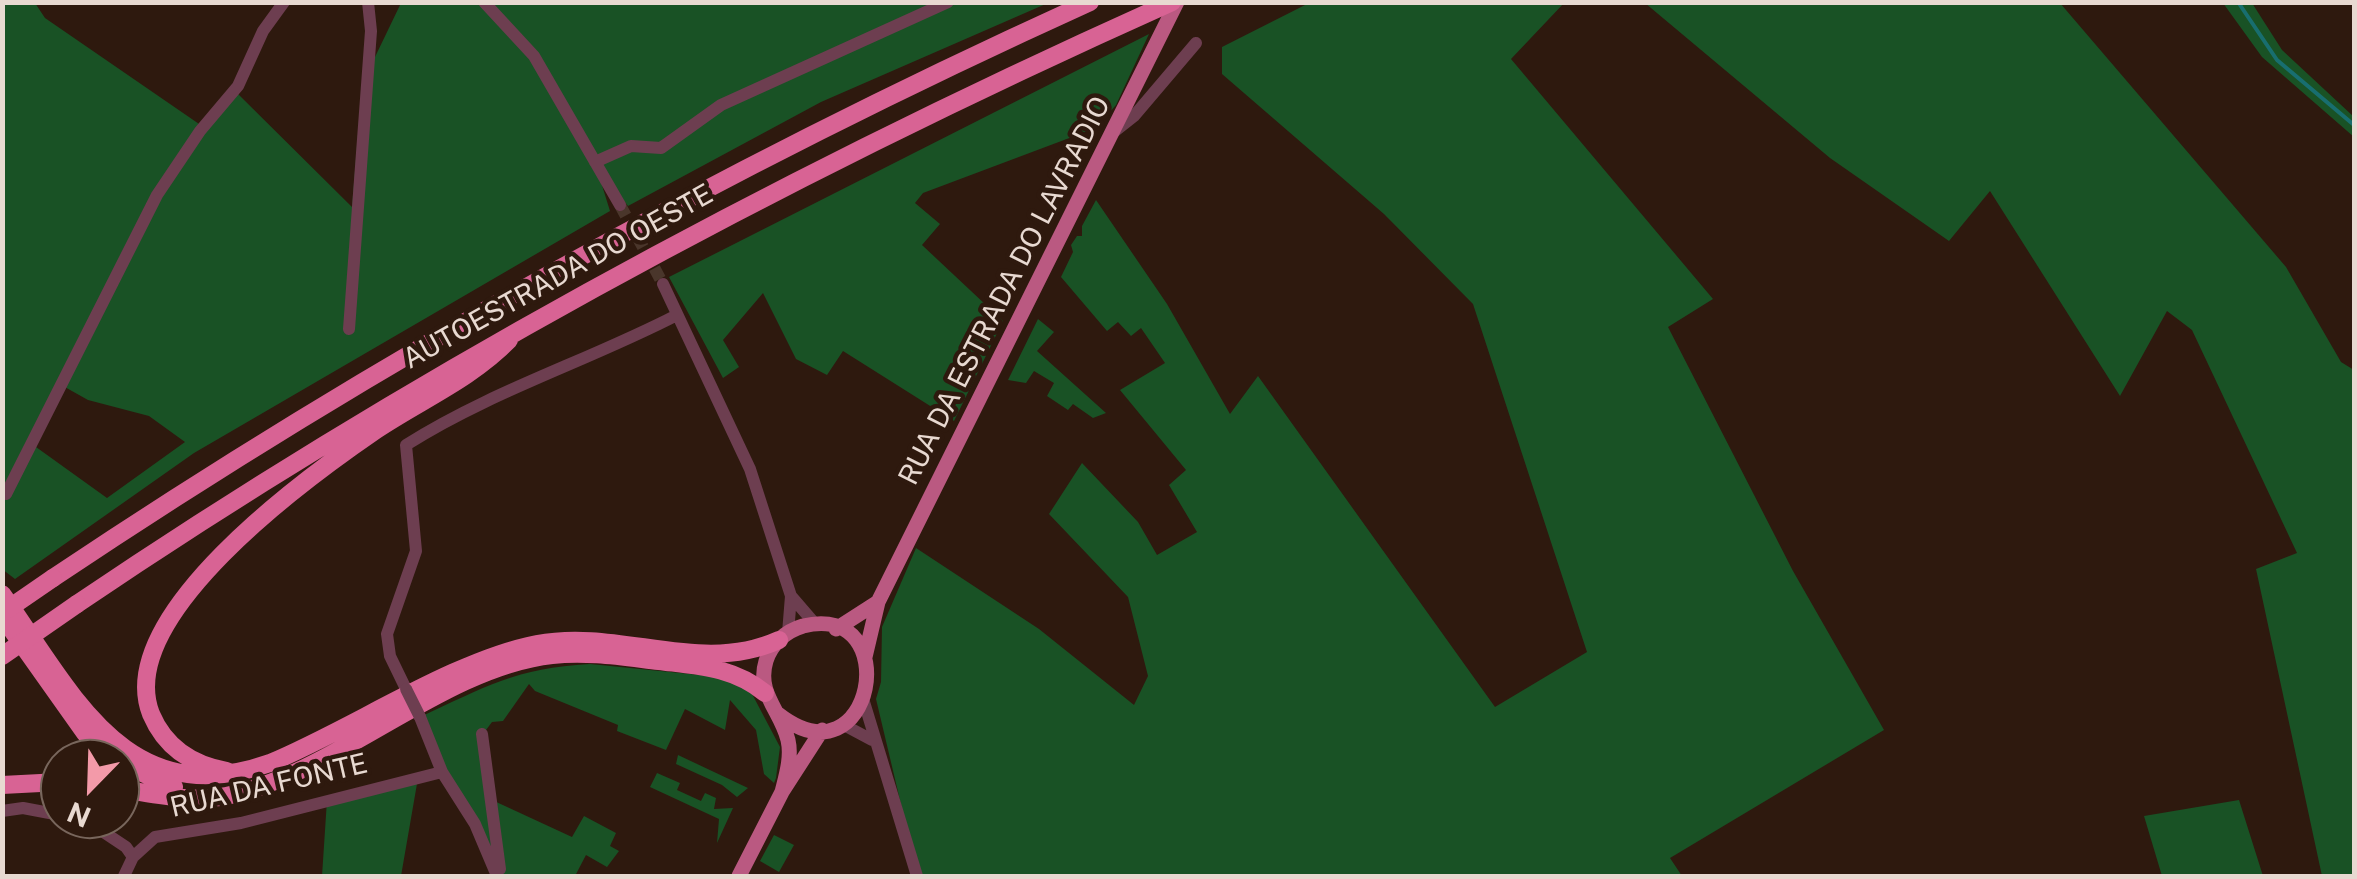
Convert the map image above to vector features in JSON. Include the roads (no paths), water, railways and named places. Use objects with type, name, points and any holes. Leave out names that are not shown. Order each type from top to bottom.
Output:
[{"type":"highway","name":"AUTOESTRADA DO OESTE","points":[[2,615],[359,381],[654,215],[931,74],[1090,2]]},
{"type":"highway","name":"AUTOESTRADA DO OESTE","points":[[2,656],[307,453],[523,325],[814,170],[1174,2]]},
{"type":"highway","points":[[244,782],[193,762],[175,749],[155,722],[145,674],[164,622],[205,574],[271,513],[376,430],[488,361],[523,325]]},
{"type":"highway","points":[[2,594],[88,714],[120,747],[176,774],[244,782]]},
{"type":"highway","points":[[2,615],[93,739]]},
{"type":"highway","points":[[140,792],[202,800],[493,656],[524,647],[600,640],[725,657],[783,636]]},
{"type":"highway","points":[[140,771],[172,786],[244,782],[316,762],[485,674],[551,655],[606,655],[719,669],[743,676],[765,694]]},
{"type":"highway","points":[[2,784],[40,783]]},
{"type":"main road","name":"RUA DA ESTRADA DO LAVRADIO","points":[[865,657],[878,602],[1174,2]]},
{"type":"main road","points":[[836,629],[878,602]]},
{"type":"main road","points":[[778,714],[802,729],[822,730],[842,724],[864,702],[870,681],[865,657],[848,635],[816,625],[783,636],[764,665],[765,694],[778,714],[790,752],[782,792]]},
{"type":"main road","points":[[739,876],[782,792],[822,730]]},
{"type":"street","points":[[6,494],[157,195],[200,130],[238,86],[263,31],[284,2]]},
{"type":"street","points":[[350,329],[371,30],[368,2]]},
{"type":"street","points":[[484,2],[534,56],[620,205]]},
{"type":"street","points":[[595,162],[631,146],[661,148],[721,105],[948,2]]},
{"type":"street","points":[[1113,132],[1134,116],[1196,43]]},
{"type":"street","points":[[663,284],[750,469],[791,596],[816,625]]},
{"type":"street","points":[[499,876],[475,824],[442,772],[390,656],[387,634],[416,551],[406,445],[463,409],[613,348],[677,315]]},
{"type":"street","points":[[783,636],[791,596]]},
{"type":"street","points":[[864,702],[872,740],[890,780],[917,876]]},
{"type":"street","points":[[842,724],[872,740]]},
{"type":"street","points":[[482,734],[499,876]]},
{"type":"street","name":"RUA DA FONTE","points":[[133,858],[155,837],[241,823],[442,772]]},
{"type":"street","points":[[2,810],[40,811]]},
{"type":"street","points":[[114,839],[133,858],[124,876]]},
{"type":"waterway","points":[[2238,2],[2277,60],[2354,125]]},
{"type":"tunnel","points":[[620,205],[663,284]]}]
